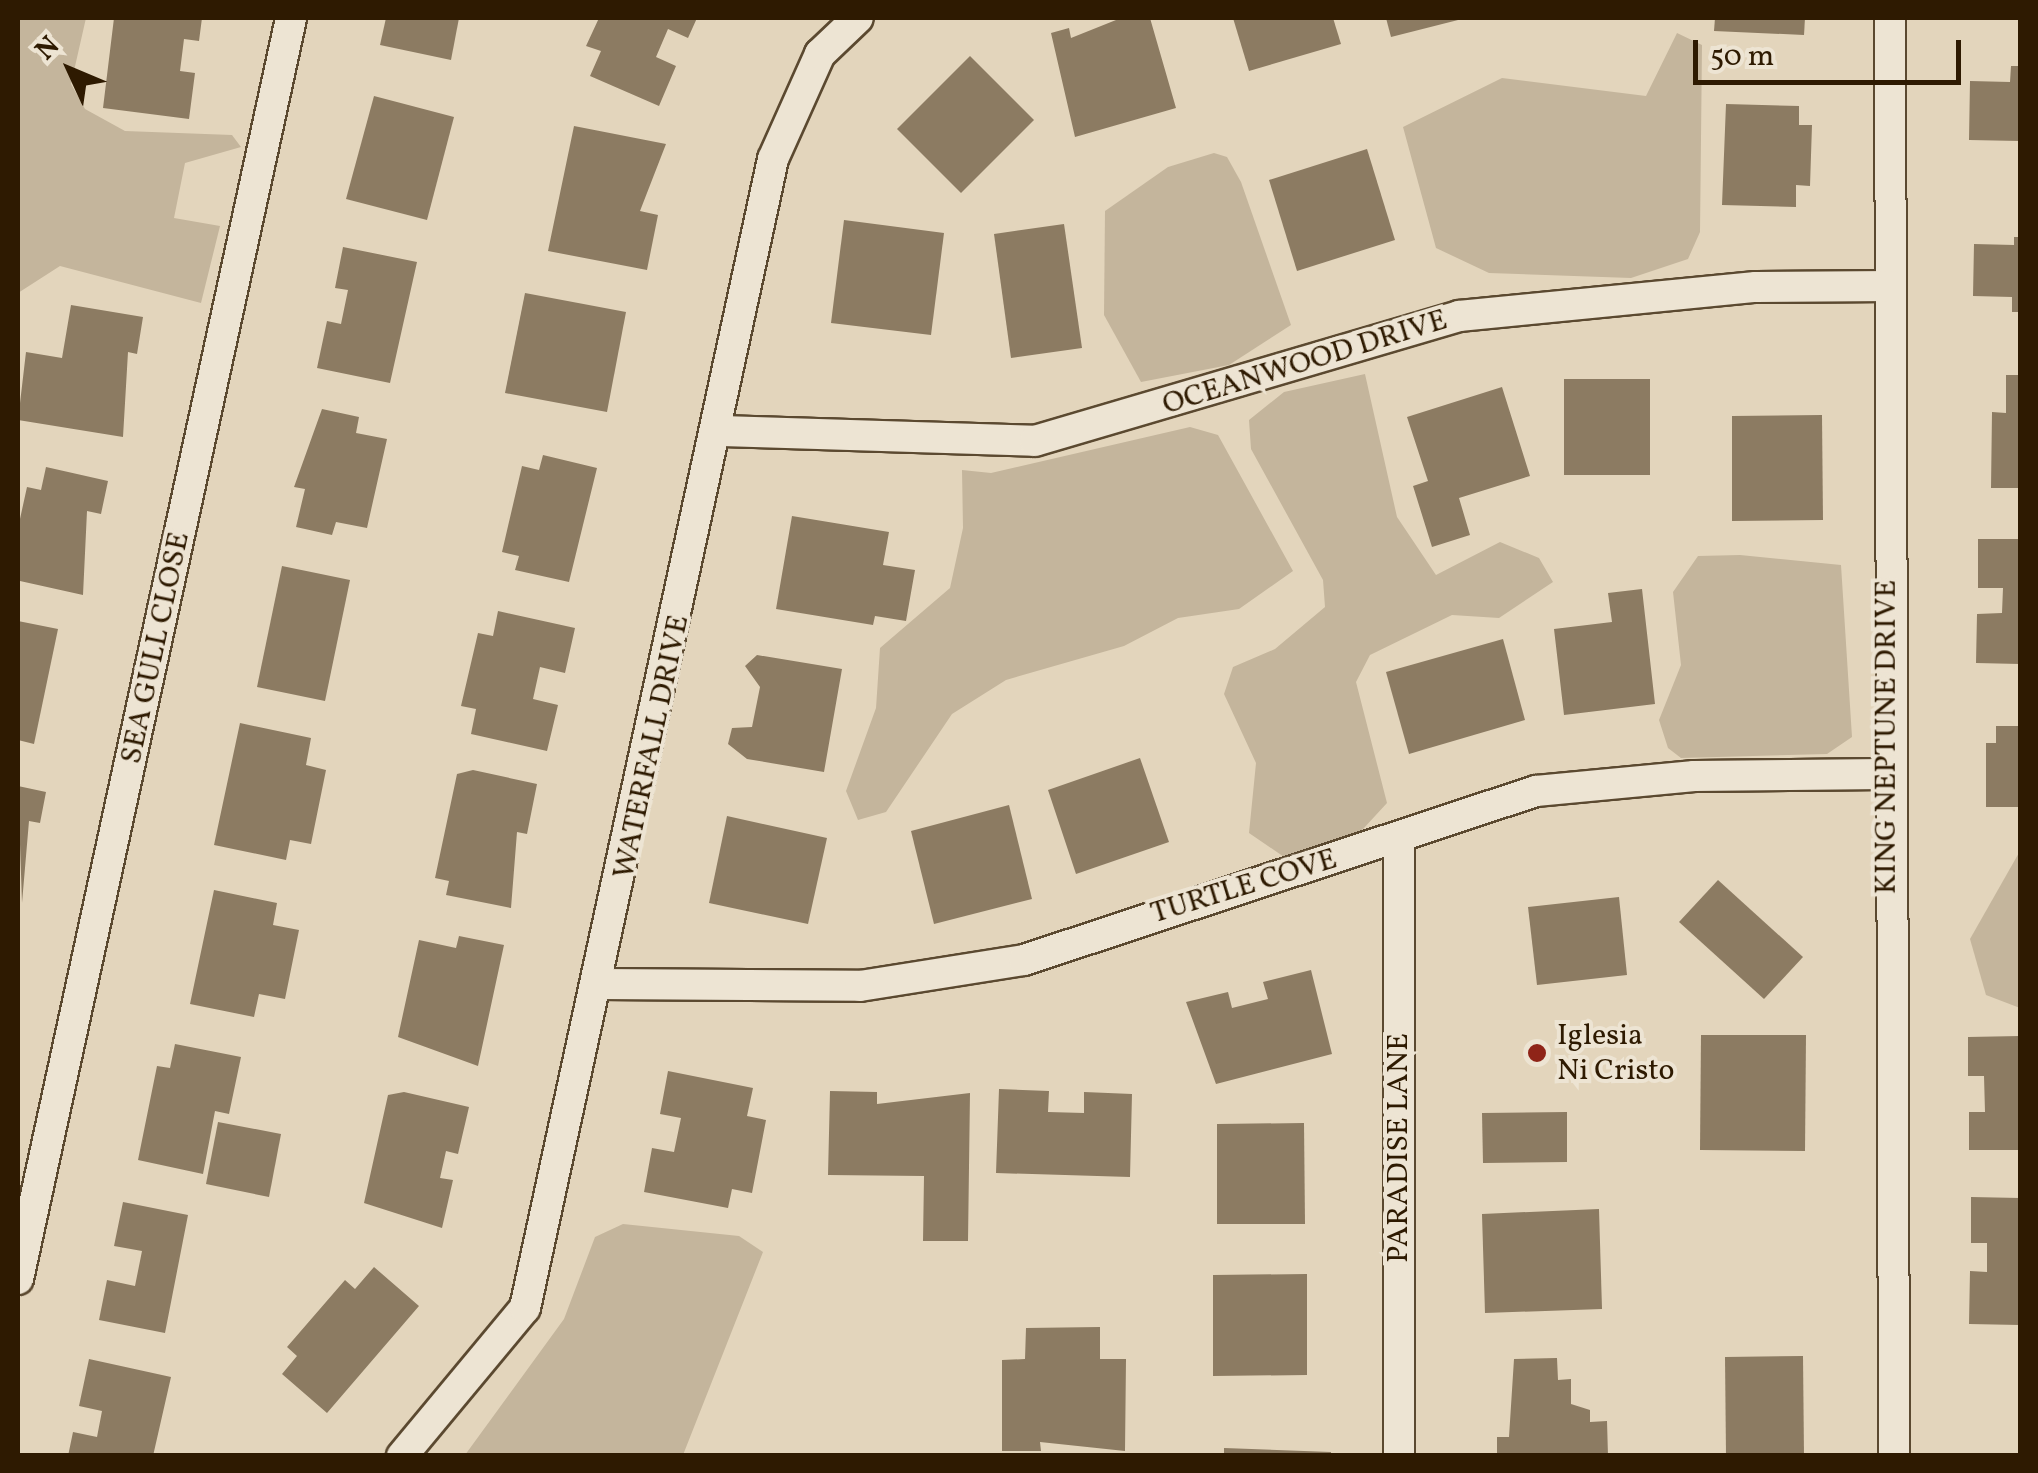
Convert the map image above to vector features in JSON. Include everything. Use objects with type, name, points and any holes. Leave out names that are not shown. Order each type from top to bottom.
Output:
[{"type":"street","name":"SEA GULL CLOSE","points":[[18,1278],[291,18]]},
{"type":"street","name":"WATERFALL DRIVE","points":[[402,1456],[525,1308],[721,431],[773,159],[820,54],[858,18]]},
{"type":"street","name":"KING NEPTUNE DRIVE","points":[[1890,18],[1885,774],[1894,1456]]},
{"type":"street","name":"OCEANWOOD DRIVE","points":[[721,431],[1034,440],[1460,316],[1756,287],[1891,286]]},
{"type":"street","name":"TURTLE COVE","points":[[600,984],[860,986],[1024,960],[1400,840],[1536,791],[1694,776],[1885,774]]},
{"type":"street","name":"PARADISE LANE","points":[[1399,1456],[1400,840]]},
{"type":"shaded area","points":[[18,18],[86,18],[71,84],[85,109],[125,131],[232,135],[241,147],[185,163],[174,218],[220,226],[201,303],[60,266],[18,293]]},
{"type":"shaded area","points":[[1677,33],[1702,45],[1700,232],[1688,259],[1631,278],[1489,273],[1436,248],[1403,127],[1502,78],[1646,96]]},
{"type":"shaded area","points":[[1214,153],[1227,157],[1241,182],[1291,325],[1229,365],[1141,382],[1104,315],[1105,211],[1168,167]]},
{"type":"shaded area","points":[[1365,374],[1397,517],[1436,575],[1500,542],[1539,558],[1553,582],[1499,618],[1452,615],[1370,655],[1356,682],[1387,803],[1340,854],[1290,861],[1249,833],[1256,763],[1224,694],[1233,667],[1275,649],[1325,607],[1323,580],[1251,449],[1249,420],[1284,392]]},
{"type":"shaded area","points":[[1190,427],[1218,435],[1293,571],[1239,609],[1178,618],[1124,646],[1006,680],[952,714],[886,812],[858,820],[846,791],[876,708],[880,648],[950,588],[963,528],[962,470],[991,473]]},
{"type":"shaded area","points":[[1740,555],[1841,565],[1852,737],[1827,754],[1681,758],[1668,748],[1659,720],[1681,665],[1673,592],[1698,556]]},
{"type":"shaded area","points":[[2020,851],[2020,1008],[1986,995],[1970,939]]},
{"type":"shaded area","points":[[623,1224],[739,1236],[763,1252],[683,1455],[465,1455],[564,1319],[595,1237]]},
{"type":"building","points":[[114,18],[202,18],[199,41],[184,39],[180,71],[195,73],[189,119],[103,108]]},
{"type":"building","points":[[386,18],[459,18],[451,60],[380,45]]},
{"type":"building","points":[[599,18],[697,18],[688,38],[668,29],[656,57],[676,66],[659,106],[590,76],[601,51],[586,46]]},
{"type":"building","points":[[1121,18],[1150,18],[1176,108],[1075,137],[1051,33],[1069,28],[1071,38]]},
{"type":"building","points":[[1233,18],[1333,18],[1341,44],[1249,71]]},
{"type":"building","points":[[1386,18],[1462,18],[1462,19],[1391,37]]},
{"type":"building","points":[[1715,18],[1805,18],[1804,35],[1714,31]]},
{"type":"building","points":[[970,56],[1034,120],[961,193],[897,129]]},
{"type":"building","points":[[2011,66],[2020,66],[2020,141],[1969,140],[1970,81],[2010,82]]},
{"type":"building","points":[[374,96],[454,117],[427,220],[346,199]]},
{"type":"building","points":[[1726,104],[1799,106],[1799,125],[1812,125],[1810,186],[1796,185],[1796,207],[1722,205]]},
{"type":"building","points":[[574,126],[666,144],[640,211],[658,215],[647,270],[548,251]]},
{"type":"building","points":[[1367,149],[1395,240],[1297,271],[1269,180]]},
{"type":"building","points":[[844,220],[944,233],[931,335],[831,323]]},
{"type":"building","points":[[1064,224],[1082,348],[1011,358],[994,234]]},
{"type":"building","points":[[2014,237],[2020,237],[2020,312],[2012,312],[2012,297],[1973,296],[1974,244],[2014,245]]},
{"type":"building","points":[[343,247],[417,262],[390,383],[317,368],[327,321],[341,324],[348,290],[335,288]]},
{"type":"building","points":[[525,293],[626,312],[607,412],[505,393]]},
{"type":"building","points":[[71,305],[143,317],[137,354],[128,352],[123,437],[18,420],[26,352],[62,358]]},
{"type":"building","points":[[2006,375],[2020,375],[2020,488],[1991,488],[1992,412],[2006,413]]},
{"type":"building","points":[[1564,379],[1650,379],[1650,475],[1564,475]]},
{"type":"building","points":[[1502,387],[1530,476],[1459,498],[1470,535],[1432,547],[1413,486],[1428,481],[1407,417]]},
{"type":"building","points":[[322,409],[359,417],[356,433],[387,439],[367,528],[336,522],[332,535],[296,527],[305,489],[294,487]]},
{"type":"building","points":[[1822,415],[1823,520],[1732,521],[1732,416]]},
{"type":"building","points":[[543,455],[597,468],[569,582],[515,570],[519,556],[502,552],[522,466],[539,470]]},
{"type":"building","points":[[46,467],[108,481],[101,514],[87,511],[83,595],[20,581],[18,528],[27,487],[41,490]]},
{"type":"building","points":[[792,516],[889,532],[883,565],[915,570],[906,621],[875,616],[873,625],[776,609]]},
{"type":"building","points":[[1978,539],[2020,539],[2020,664],[1976,663],[1977,614],[2002,613],[2003,588],[1978,588]]},
{"type":"building","points":[[282,566],[350,580],[325,701],[257,687]]},
{"type":"building","points":[[1642,589],[1655,704],[1564,715],[1554,629],[1612,622],[1608,593]]},
{"type":"building","points":[[498,611],[575,628],[565,673],[540,667],[533,699],[558,705],[547,751],[471,734],[476,709],[461,706],[478,633],[493,636]]},
{"type":"building","points":[[18,621],[58,629],[34,744],[18,740]]},
{"type":"building","points":[[1503,639],[1525,720],[1409,754],[1386,672]]},
{"type":"building","points":[[757,655],[842,669],[824,772],[747,759],[728,744],[732,728],[752,727],[760,687],[745,666]]},
{"type":"building","points":[[240,723],[311,738],[306,765],[326,770],[311,844],[290,840],[286,860],[214,845]]},
{"type":"building","points":[[1996,726],[2020,726],[2020,807],[1986,807],[1986,743],[1996,743]]},
{"type":"building","points":[[1140,758],[1169,842],[1076,874],[1048,790]]},
{"type":"building","points":[[473,770],[537,784],[527,834],[517,832],[511,908],[446,895],[449,881],[435,878],[457,774]]},
{"type":"building","points":[[18,786],[46,792],[40,823],[29,821],[22,903]]},
{"type":"building","points":[[1009,805],[1032,899],[934,924],[911,831]]},
{"type":"building","points":[[727,816],[827,838],[808,924],[709,903]]},
{"type":"building","points":[[1718,880],[1803,957],[1764,999],[1679,922]]},
{"type":"building","points":[[214,890],[277,903],[273,925],[299,930],[285,999],[259,994],[254,1017],[190,1004]]},
{"type":"building","points":[[1619,897],[1627,975],[1537,985],[1528,907]]},
{"type":"building","points":[[459,936],[504,945],[478,1066],[398,1037],[419,940],[456,948]]},
{"type":"building","points":[[1311,970],[1332,1054],[1216,1084],[1186,1002],[1228,992],[1232,1008],[1268,999],[1263,982]]},
{"type":"building","points":[[1701,1035],[1806,1035],[1805,1151],[1700,1150]]},
{"type":"building","points":[[2020,1036],[2020,1150],[1969,1150],[1969,1112],[1985,1112],[1984,1076],[1968,1076],[1968,1037]]},
{"type":"building","points":[[175,1044],[241,1057],[229,1114],[215,1111],[203,1174],[138,1160],[157,1066],[170,1068]]},
{"type":"building","points":[[668,1071],[753,1088],[747,1116],[766,1120],[752,1193],[732,1189],[728,1208],[644,1192],[652,1148],[674,1152],[681,1118],[660,1114]]},
{"type":"building","points":[[999,1089],[1049,1091],[1048,1112],[1084,1113],[1084,1092],[1132,1094],[1130,1177],[996,1173]]},
{"type":"building","points":[[830,1091],[877,1092],[877,1104],[970,1093],[968,1241],[923,1241],[924,1176],[828,1175]]},
{"type":"building","points":[[404,1092],[469,1107],[458,1154],[446,1151],[440,1178],[453,1180],[442,1228],[364,1203],[388,1095]]},
{"type":"building","points":[[1567,1112],[1567,1162],[1483,1163],[1482,1113]]},
{"type":"building","points":[[218,1122],[281,1134],[269,1197],[206,1184]]},
{"type":"building","points":[[1304,1123],[1305,1224],[1217,1224],[1217,1124]]},
{"type":"building","points":[[1971,1197],[2020,1198],[2020,1325],[1969,1324],[1970,1271],[1987,1272],[1987,1243],[1971,1243]]},
{"type":"building","points":[[123,1202],[188,1215],[165,1333],[99,1320],[107,1280],[135,1286],[142,1251],[114,1246]]},
{"type":"building","points":[[1599,1209],[1602,1309],[1485,1313],[1482,1214]]},
{"type":"building","points":[[374,1267],[419,1306],[327,1413],[282,1374],[297,1356],[287,1347],[345,1280],[355,1289]]},
{"type":"building","points":[[1307,1274],[1307,1375],[1213,1376],[1213,1275]]},
{"type":"building","points":[[1100,1327],[1100,1359],[1126,1359],[1125,1451],[1040,1442],[1041,1451],[1002,1451],[1002,1360],[1025,1359],[1026,1328]]},
{"type":"building","points":[[1803,1356],[1804,1456],[1726,1455],[1725,1357]]},
{"type":"building","points":[[1557,1358],[1558,1380],[1571,1379],[1571,1404],[1590,1410],[1590,1422],[1607,1421],[1608,1456],[1497,1456],[1497,1437],[1509,1437],[1514,1359]]},
{"type":"building","points":[[89,1359],[171,1377],[153,1456],[68,1456],[73,1432],[97,1437],[102,1411],[79,1406]]},
{"type":"building","points":[[1224,1448],[1331,1452],[1331,1456],[1224,1456]]},
{"type":"place","name":"Iglesia Ni Cristo","points":[[1537,1053]]}]
